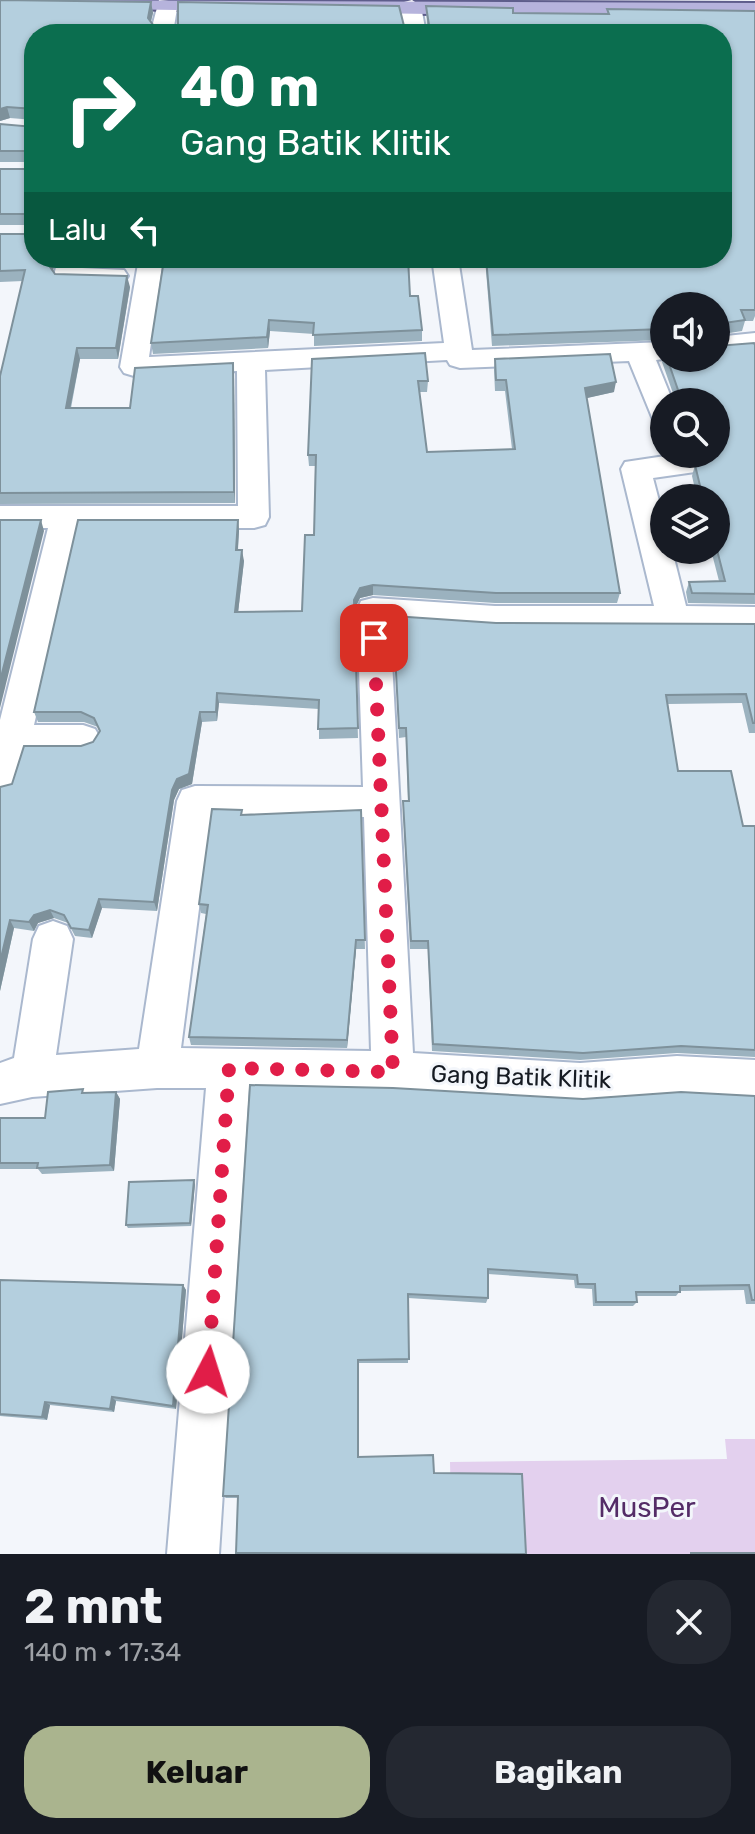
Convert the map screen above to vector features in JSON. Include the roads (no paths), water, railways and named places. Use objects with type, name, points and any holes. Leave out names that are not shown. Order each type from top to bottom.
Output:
[{"type":"main road","points":[[50,0],[353,2],[411,6],[470,3],[755,11]]},
{"type":"street","points":[[164,24],[168,2]]},
{"type":"street","points":[[411,6],[414,24]]},
{"type":"street","points":[[69,268],[67,276],[149,268],[134,367],[459,351]]},
{"type":"street","points":[[447,268],[460,359],[650,353]]},
{"type":"street","points":[[730,345],[755,342]]},
{"type":"street","points":[[0,517],[254,517],[251,362]]},
{"type":"street","points":[[650,468],[636,469],[673,619]]},
{"type":"street","points":[[0,781],[66,516]]},
{"type":"street","points":[[393,1072],[373,610],[495,618],[755,619]]},
{"type":"street","points":[[9,736],[83,739]]},
{"type":"street","points":[[157,1068],[195,801],[379,802]]},
{"type":"street","points":[[16,1080],[53,939]]},
{"type":"street","name":"Gang Batik Klitik","points":[[16,1080],[157,1068],[393,1072],[580,1083],[677,1076],[755,1080]]},
{"type":"street","points":[[193,1554],[229,1068]]},
{"type":"park label","name":"MusPer","points":[[647,1507]]}]
